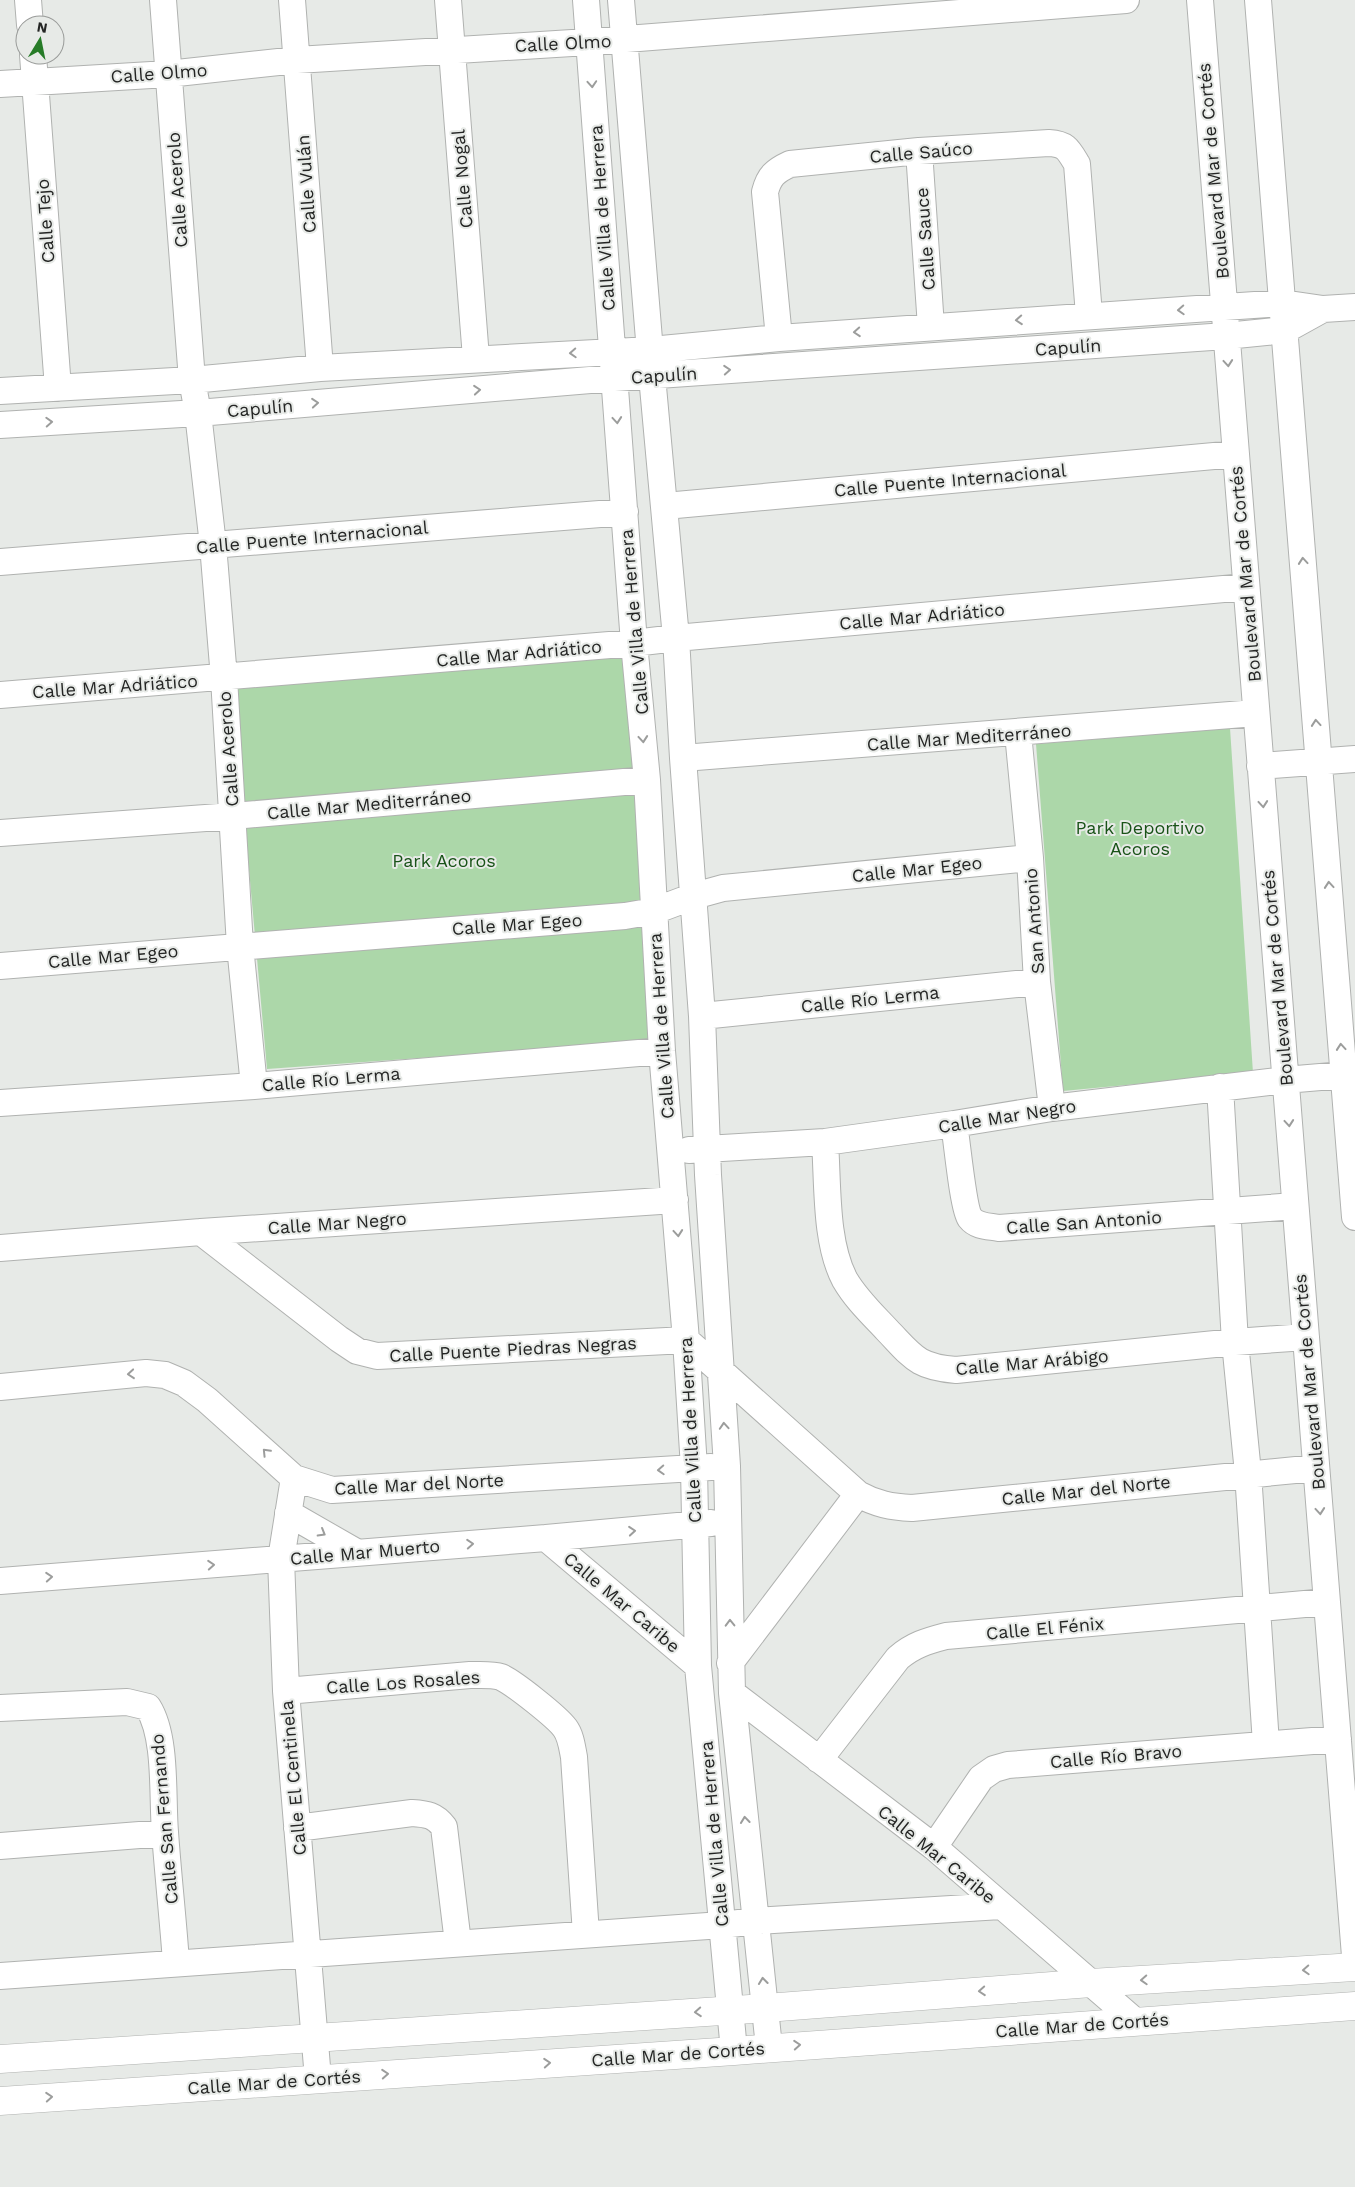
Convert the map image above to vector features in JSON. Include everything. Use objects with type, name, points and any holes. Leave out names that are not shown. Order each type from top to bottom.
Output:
[{"type":"main road","points":[[0,2059],[766,2008],[1091,1983],[1355,1967]]},
{"type":"main road","name":"Calle Mar de Cortés","points":[[0,2101],[1355,2006]]},
{"type":"street","points":[[28,0],[29,15]]},
{"type":"street","name":"Calle Acerolo","points":[[163,0],[192,380],[198,413],[213,545],[224,678],[240,946],[254,1086]]},
{"type":"street","name":"Calle Vulán","points":[[292,0],[320,368]]},
{"type":"street","name":"Calle Nogal","points":[[448,0],[476,358]]},
{"type":"street","name":"Calle Villa de Herrera","points":[[586,0],[634,643],[647,780],[662,1051],[686,1340],[694,1468],[698,1666],[734,2051]]},
{"type":"street","name":"Calle Villa de Herrera","points":[[621,0],[676,638],[682,758],[702,1016],[707,1149],[727,1466],[732,1693],[769,2047]]},
{"type":"street","name":"Calle Olmo","points":[[0,84],[168,74],[297,60],[452,49],[624,40],[1126,0]]},
{"type":"street","name":"Boulevard Mar de Cortés","points":[[1200,0],[1355,1956]]},
{"type":"street","points":[[1258,0],[1355,1218]]},
{"type":"street","name":"Calle Tejo","points":[[34,65],[58,388]]},
{"type":"street","name":"Calle Saúco","points":[[778,338],[765,192],[769,178],[777,170],[790,164],[919,151],[1049,143],[1061,144],[1070,152],[1077,164],[1089,315]]},
{"type":"street","name":"Calle Sauce","points":[[919,151],[930,327]]},
{"type":"street","name":"Capulín","points":[[0,391],[192,380],[320,368],[476,358],[651,350],[778,338],[1282,303],[1323,309],[1355,307]]},
{"type":"street","name":"Capulín","points":[[0,425],[198,413],[614,378],[1226,336],[1284,330],[1323,309]]},
{"type":"street","name":"Calle Puente Internacional","points":[[665,506],[1236,454]]},
{"type":"street","name":"Calle Puente Internacional","points":[[0,562],[625,512]]},
{"type":"street","name":"Calle Mar Adriático","points":[[0,695],[634,643],[1246,587]]},
{"type":"street","name":"Calle Mar Mediterráneo","points":[[682,758],[1256,713]]},
{"type":"street","name":"San Antonio","points":[[1018,733],[1030,858],[1037,982],[1052,1108]]},
{"type":"street","points":[[1260,766],[1355,759]]},
{"type":"street","name":"Calle Mar Mediterráneo","points":[[0,833],[233,816],[647,780]]},
{"type":"street","name":"Calle Mar Egeo","points":[[0,966],[625,916],[654,911],[694,896],[723,888],[1030,858]]},
{"type":"street","name":"Calle Río Lerma","points":[[702,1016],[1037,982]]},
{"type":"street","name":"Calle Río Lerma","points":[[0,1103],[254,1086],[662,1051]]},
{"type":"street","name":"Calle Mar Negro","points":[[670,1152],[825,1142],[1052,1108],[1220,1087],[1344,1075]]},
{"type":"street","points":[[1220,1087],[1229,1211],[1235,1342],[1248,1473],[1266,1744]]},
{"type":"street","name":"Calle San Antonio","points":[[954,1124],[965,1202],[970,1217],[980,1225],[999,1228],[1296,1206]]},
{"type":"street","name":"Calle Mar Arábigo","points":[[825,1142],[831,1226],[836,1259],[842,1273],[856,1298],[911,1355],[925,1365],[956,1370],[1235,1342],[1306,1337]]},
{"type":"street","name":"Calle Mar Negro","points":[[0,1248],[201,1232],[675,1200]]},
{"type":"street","name":"Calle Puente Piedras Negras","points":[[201,1232],[339,1339],[357,1351],[377,1356],[686,1340]]},
{"type":"street","name":"Calle Mar del Norte","points":[[686,1340],[858,1494],[874,1503],[890,1507],[912,1508],[1248,1473],[1316,1468]]},
{"type":"street","name":"Calle Mar del Norte","points":[[0,1386],[146,1373],[166,1375],[184,1383],[207,1400],[294,1478],[332,1490],[727,1466]]},
{"type":"street","name":"Calle El Centinela","points":[[294,1478],[282,1559],[286,1691],[318,2078]]},
{"type":"street","points":[[730,1663],[858,1494]]},
{"type":"street","points":[[288,1513],[356,1552]]},
{"type":"street","name":"Calle Mar Muerto","points":[[0,1581],[546,1538],[729,1521]]},
{"type":"street","name":"Calle Mar Caribe","points":[[546,1538],[698,1666]]},
{"type":"street","name":"Calle El Fénix","points":[[819,1760],[898,1658],[911,1647],[925,1641],[946,1636],[1327,1602]]},
{"type":"street","name":"Calle Los Rosales","points":[[286,1691],[470,1674],[487,1675],[500,1677],[512,1684],[557,1720],[565,1728],[571,1740],[574,1757],[586,1934]]},
{"type":"street","name":"Calle Mar Caribe","points":[[732,1693],[934,1847],[1136,2022]]},
{"type":"street","name":"Calle San Fernando","points":[[0,1708],[127,1702],[148,1707],[155,1718],[160,1738],[165,1833],[176,1962]]},
{"type":"street","name":"Calle Río Bravo","points":[[934,1847],[981,1778],[994,1769],[1008,1765],[1338,1739]]},
{"type":"street","points":[[297,1828],[412,1813],[426,1814],[437,1818],[444,1827],[458,1942]]},
{"type":"street","points":[[0,1846],[165,1833]]},
{"type":"street","points":[[0,1976],[458,1942],[722,1926],[756,1921],[1001,1906]]},
{"type":"green space","name":"Park Acoros","points":[[627,654],[656,1041],[267,1069],[232,681]]},
{"type":"green space","name":"Park Deportivo Acoros","points":[[1230,728],[1253,1073],[1063,1091],[1036,744]]}]
